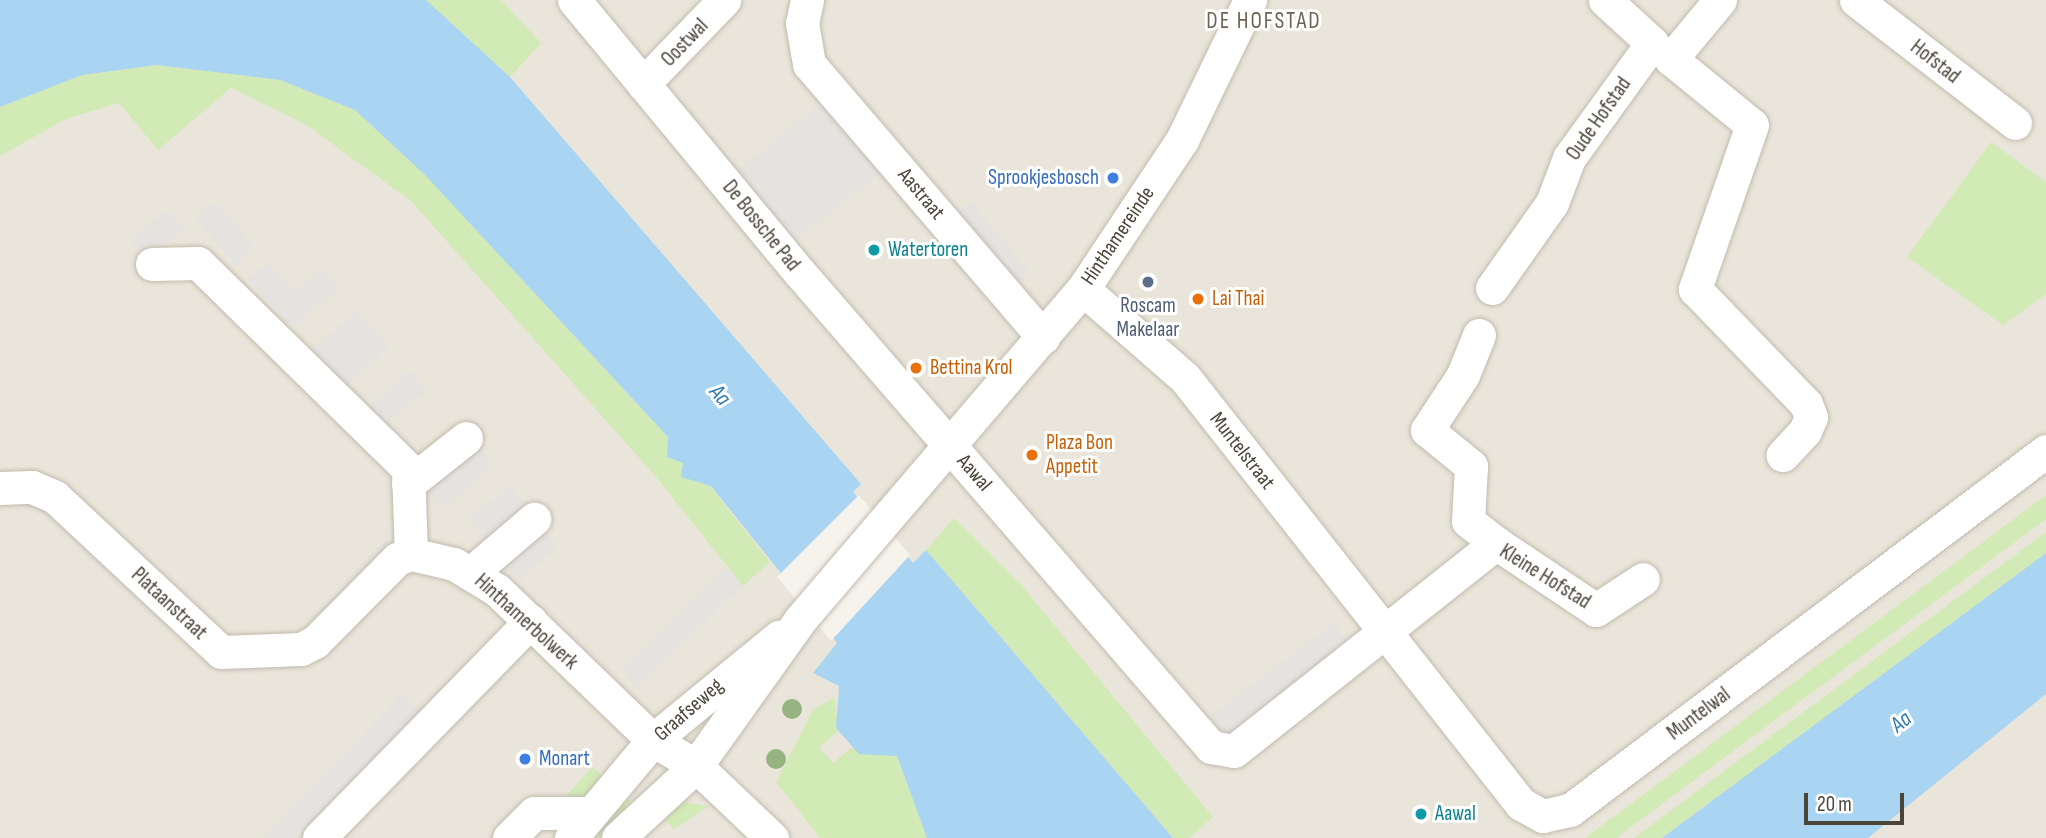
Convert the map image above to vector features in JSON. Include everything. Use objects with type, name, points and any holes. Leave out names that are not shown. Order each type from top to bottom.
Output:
[{"type":"street","name":"De Bossche Pad","points":[[574,0],[952,448]]},
{"type":"street","name":"Oostwal","points":[[643,84],[724,0]]},
{"type":"street","name":"Aastraat","points":[[807,0],[803,43],[825,84],[1043,337]]},
{"type":"street","name":"Hinthamereinde","points":[[952,448],[1083,289],[1181,140],[1250,0]]},
{"type":"street","points":[[1605,0],[1605,7],[1752,125],[1695,289],[1807,404],[1811,416],[1805,431],[1783,455]]},
{"type":"street","name":"Oude Hofstad","points":[[1492,288],[1552,203],[1569,158],[1661,51],[1720,0]]},
{"type":"street","name":"Hofstad","points":[[1856,0],[2015,123]]},
{"type":"street","points":[[152,264],[198,263],[408,469],[411,554]]},
{"type":"street","name":"Muntelstraat","points":[[1083,289],[1185,378],[1384,630]]},
{"type":"street","points":[[1479,335],[1464,375],[1427,430],[1471,466],[1468,521],[1496,543]]},
{"type":"street","points":[[408,484],[466,438]]},
{"type":"street","name":"Graafseweg","points":[[618,838],[696,766],[800,620],[952,448]]},
{"type":"street","name":"Aawal","points":[[952,448],[1211,747],[1234,751],[1384,630]]},
{"type":"street","name":"Muntelwal","points":[[1384,630],[1521,804],[1555,816],[2046,451]]},
{"type":"street","name":"Plataanstraat","points":[[0,488],[32,487],[55,496],[221,652],[301,649],[315,642],[397,559],[411,554]]},
{"type":"street","points":[[471,572],[534,519]]},
{"type":"street","name":"Kleine Hofstad","points":[[1384,630],[1496,543],[1595,610],[1643,579]]},
{"type":"street","name":"Hinthamerbolwerk","points":[[411,554],[471,572],[531,621],[653,740],[696,766],[772,838]]},
{"type":"street","name":"Graafseweg","points":[[509,838],[534,813],[581,826],[653,740],[800,620]]},
{"type":"street","points":[[319,838],[531,621]]},
{"type":"shaded area","points":[[0,0],[2046,0],[2046,838],[0,838]]},
{"type":"shaded area","points":[[823,102],[880,173],[795,241],[738,170]]},
{"type":"shaded area","points":[[971,201],[1030,272],[1010,288],[952,217]]},
{"type":"shaded area","points":[[215,202],[254,246],[237,266],[195,218]]},
{"type":"shaded area","points":[[167,210],[185,228],[145,261],[130,241]]},
{"type":"shaded area","points":[[268,264],[294,292],[323,269],[339,288],[292,328],[247,279]]},
{"type":"shaded area","points":[[357,310],[390,347],[346,387],[313,349]]},
{"type":"shaded area","points":[[410,370],[427,391],[384,426],[367,407]]},
{"type":"shaded area","points":[[480,446],[494,465],[443,508],[425,491]]},
{"type":"shaded area","points":[[511,485],[526,505],[484,539],[469,518]]},
{"type":"shaded area","points":[[21,498],[42,501],[165,618],[159,623],[46,515],[20,505]]},
{"type":"shaded area","points":[[545,527],[557,549],[519,580],[505,562]]},
{"type":"shaded area","points":[[385,540],[392,545],[316,624],[311,617]]},
{"type":"shaded area","points":[[726,568],[743,586],[637,688],[622,670]]},
{"type":"shaded area","points":[[526,593],[599,662],[595,669],[521,599]]},
{"type":"shaded area","points":[[1334,622],[1350,644],[1227,738],[1210,716]]},
{"type":"shaded area","points":[[303,660],[302,668],[228,673],[226,665]]},
{"type":"shaded area","points":[[403,692],[421,709],[298,838],[264,838]]},
{"type":"green space","points":[[426,0],[501,0],[541,43],[510,77]]},
{"type":"green space","points":[[157,65],[280,80],[355,110],[425,175],[668,437],[667,457],[683,463],[681,477],[710,486],[770,562],[743,586],[656,477],[411,201],[305,124],[231,88],[158,150],[119,103],[66,119],[0,156],[0,107],[82,75]]},
{"type":"green space","points":[[1991,142],[2046,182],[2046,294],[2003,325],[1907,257]]},
{"type":"green space","points":[[2046,495],[2046,519],[1616,838],[1585,838]]},
{"type":"green space","points":[[954,518],[1022,586],[1213,817],[1189,838],[1173,838],[926,550]]},
{"type":"green space","points":[[2046,532],[2046,553],[1662,838],[1634,838]]},
{"type":"green space","points":[[835,697],[838,732],[819,747],[833,763],[851,748],[897,756],[927,838],[820,838],[776,782],[813,710]]},
{"type":"green space","points":[[592,767],[607,779],[592,794],[561,802]]},
{"type":"green space","points":[[622,793],[638,809],[604,838],[585,838]]},
{"type":"green space","points":[[684,802],[709,806],[674,829],[662,817]]},
{"type":"water","name":"Aa","points":[[0,0],[426,0],[510,77],[861,484],[853,492],[913,563],[926,550],[1173,838],[927,838],[897,756],[859,754],[836,728],[839,686],[813,673],[837,643],[711,486],[681,477],[683,463],[667,457],[668,437],[425,175],[355,110],[280,80],[157,65],[82,75],[0,107]]},
{"type":"water","name":"Aa","points":[[2046,553],[2046,694],[1868,838],[1662,838]]},
{"type":"pier","points":[[859,495],[910,555],[831,641],[777,577]]},
{"type":"place","name":"Sprookjesbosch","points":[[1113,178]]},
{"type":"place","name":"Watertoren","points":[[874,250]]},
{"type":"place","name":"Roscam Makelaar","points":[[1148,282]]},
{"type":"place","name":"Lai Thai","points":[[1198,299]]},
{"type":"place","name":"Bettina Krol","points":[[916,368]]},
{"type":"place","name":"Plaza Bon Appetit","points":[[1032,455]]},
{"type":"place","name":"Monart","points":[[525,759]]},
{"type":"place","name":"Aawal","points":[[1421,814]]},
{"type":"district","name":"DE HOFSTAD","points":[[1264,21]]}]
